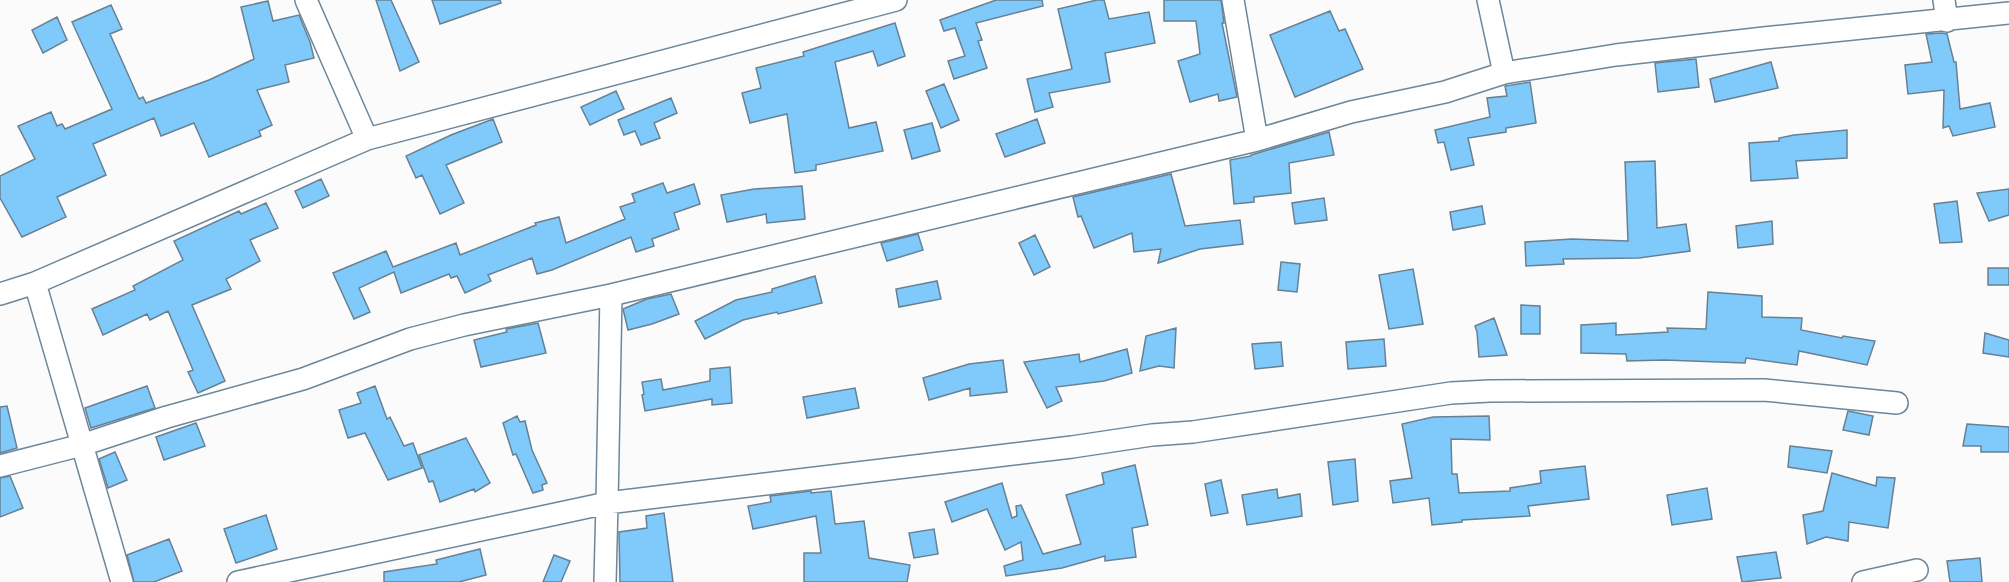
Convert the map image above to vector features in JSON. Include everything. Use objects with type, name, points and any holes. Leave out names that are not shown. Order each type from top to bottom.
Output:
[{"type":"street","points":[[306,0],[367,139]]},
{"type":"street","points":[[0,294],[35,283],[367,139],[896,0]]},
{"type":"street","points":[[1233,0],[1257,140]]},
{"type":"street","points":[[1488,0],[1504,73]]},
{"type":"street","points":[[0,466],[82,445],[167,417],[303,379],[410,339],[611,295],[1257,140],[1351,112],[1445,92],[1504,73],[1616,55],[1764,38],[1946,10],[2009,13]]},
{"type":"street","points":[[35,283],[122,582]]},
{"type":"street","points":[[605,582],[611,295]]},
{"type":"street","points":[[238,582],[607,503],[1072,447],[1152,435],[1193,432],[1451,393],[1764,390],[1897,403]]},
{"type":"street","points":[[1863,582],[1917,570]]},
{"type":"building","points":[[376,0],[391,0],[419,62],[400,71]]},
{"type":"building","points":[[432,0],[500,0],[501,3],[440,24]]},
{"type":"building","points":[[996,0],[1042,0],[1043,6],[976,23],[982,40],[978,41],[987,68],[954,79],[948,61],[965,56],[955,28],[944,31],[940,20]]},
{"type":"building","points":[[1104,0],[1109,19],[1149,12],[1155,43],[1105,53],[1110,82],[1049,93],[1053,107],[1035,112],[1027,79],[1072,69],[1058,9]]},
{"type":"building","points":[[1164,0],[1221,0],[1224,23],[1222,23],[1237,97],[1219,101],[1218,94],[1190,102],[1178,61],[1200,54],[1196,21],[1164,21]]},
{"type":"building","points":[[268,1],[273,21],[299,15],[314,58],[285,65],[289,82],[257,90],[272,125],[259,131],[261,136],[209,157],[194,123],[161,136],[154,118],[93,144],[106,175],[57,197],[66,217],[22,237],[0,198],[0,176],[35,159],[18,126],[51,112],[57,126],[62,124],[65,129],[112,109],[72,22],[111,5],[122,29],[110,34],[139,99],[143,97],[146,103],[209,80],[254,59],[241,7]]},
{"type":"building","points":[[1330,11],[1339,31],[1345,29],[1363,69],[1295,97],[1270,35]]},
{"type":"building","points":[[57,17],[67,40],[43,53],[32,30]]},
{"type":"building","points":[[895,23],[905,56],[878,66],[873,51],[835,62],[849,128],[876,122],[883,151],[816,165],[816,170],[795,173],[787,114],[750,123],[742,93],[761,88],[756,68],[804,56],[803,52]]},
{"type":"building","points":[[1926,34],[1947,34],[1954,62],[1956,62],[1960,109],[1990,103],[1995,127],[1953,136],[1949,126],[1943,128],[1944,90],[1908,94],[1905,65],[1932,62]]},
{"type":"building","points":[[1696,59],[1699,87],[1658,92],[1655,63]]},
{"type":"building","points":[[1771,62],[1778,88],[1715,102],[1710,79]]},
{"type":"building","points":[[1530,82],[1536,123],[1506,128],[1506,132],[1468,138],[1474,165],[1451,170],[1444,142],[1438,143],[1435,130],[1490,117],[1487,98],[1507,96],[1505,86]]},
{"type":"building","points":[[944,84],[959,120],[941,128],[926,91]]},
{"type":"building","points":[[616,91],[624,109],[590,125],[581,107]]},
{"type":"building","points":[[671,98],[677,113],[654,123],[660,138],[641,145],[635,131],[624,135],[618,120]]},
{"type":"building","points":[[493,119],[502,142],[446,165],[464,203],[440,214],[422,175],[416,178],[406,156]]},
{"type":"building","points":[[1037,119],[1045,143],[1005,157],[996,134]]},
{"type":"building","points":[[932,123],[940,151],[912,159],[904,130]]},
{"type":"building","points":[[1847,130],[1847,158],[1796,161],[1798,178],[1751,181],[1749,143],[1779,141],[1779,138],[1794,135]]},
{"type":"building","points":[[1329,132],[1334,155],[1289,163],[1291,193],[1254,197],[1254,202],[1234,204],[1230,160],[1251,156]]},
{"type":"building","points":[[1655,161],[1657,228],[1686,224],[1690,251],[1639,258],[1563,259],[1564,264],[1526,266],[1525,242],[1572,239],[1628,241],[1625,162]]},
{"type":"building","points":[[1171,174],[1185,226],[1240,220],[1243,244],[1200,249],[1158,263],[1161,249],[1134,252],[1132,233],[1094,248],[1081,216],[1078,217],[1073,197]]},
{"type":"building","points":[[321,179],[329,196],[303,208],[295,191]]},
{"type":"building","points":[[663,183],[667,193],[694,184],[700,204],[674,213],[679,229],[652,239],[654,246],[636,252],[631,237],[537,274],[532,258],[488,275],[491,281],[465,293],[457,276],[451,278],[449,274],[401,293],[394,272],[359,288],[370,312],[354,319],[333,273],[386,251],[393,267],[456,243],[460,255],[536,225],[535,223],[559,217],[566,243],[625,219],[620,207],[635,202],[632,194]]},
{"type":"building","points":[[802,186],[805,219],[767,223],[766,214],[727,222],[721,195],[754,189]]},
{"type":"building","points":[[2009,189],[2009,215],[1989,221],[1977,193]]},
{"type":"building","points":[[1324,198],[1327,220],[1295,224],[1292,203]]},
{"type":"building","points":[[1957,201],[1962,242],[1940,243],[1934,204]]},
{"type":"building","points":[[266,203],[278,228],[250,240],[260,261],[226,279],[231,289],[192,305],[225,381],[198,393],[188,372],[193,370],[168,311],[150,320],[147,314],[103,335],[92,309],[135,290],[133,286],[183,260],[174,241],[239,211],[241,214]]},
{"type":"building","points":[[1482,206],[1485,224],[1453,230],[1450,212]]},
{"type":"building","points":[[1772,221],[1773,244],[1738,248],[1736,226]]},
{"type":"building","points":[[918,234],[923,250],[887,261],[881,243]]},
{"type":"building","points":[[1035,235],[1050,267],[1034,275],[1019,243]]},
{"type":"building","points":[[1281,262],[1300,264],[1297,292],[1278,290]]},
{"type":"building","points":[[1988,268],[2009,268],[2009,285],[1988,285]]},
{"type":"building","points":[[1413,269],[1423,324],[1389,329],[1379,275]]},
{"type":"building","points":[[815,276],[822,303],[743,320],[705,339],[695,321],[736,300],[772,292],[772,289]]},
{"type":"building","points":[[937,281],[941,299],[899,307],[896,289]]},
{"type":"building","points":[[1708,292],[1762,296],[1762,317],[1802,318],[1801,330],[1842,338],[1843,336],[1875,341],[1867,365],[1799,351],[1797,365],[1746,358],[1745,363],[1627,361],[1626,354],[1581,353],[1581,325],[1616,323],[1616,335],[1668,332],[1667,328],[1706,329]]},
{"type":"building","points":[[671,294],[679,314],[628,330],[623,309],[647,299]]},
{"type":"building","points":[[1521,305],[1540,306],[1540,334],[1521,334]]},
{"type":"building","points":[[1494,318],[1507,355],[1479,357],[1475,326]]},
{"type":"building","points":[[538,323],[546,353],[481,367],[474,340],[507,332],[506,329]]},
{"type":"building","points":[[1176,328],[1174,368],[1159,366],[1140,371],[1146,336]]},
{"type":"building","points":[[1985,333],[2009,340],[2009,357],[1983,353]]},
{"type":"building","points":[[1384,339],[1386,366],[1348,369],[1346,342]]},
{"type":"building","points":[[1281,342],[1283,366],[1255,369],[1252,344]]},
{"type":"building","points":[[1127,349],[1132,373],[1104,381],[1056,387],[1062,401],[1047,408],[1024,362],[1079,354],[1080,362]]},
{"type":"building","points":[[1003,360],[1007,392],[970,396],[970,388],[929,400],[923,378],[969,364]]},
{"type":"building","points":[[730,367],[732,403],[712,405],[712,399],[645,411],[642,382],[661,379],[663,390],[710,381],[710,369]]},
{"type":"building","points":[[147,386],[155,408],[91,428],[85,408]]},
{"type":"building","points":[[375,386],[387,419],[390,417],[404,446],[413,443],[422,468],[388,480],[365,433],[348,438],[339,410],[361,403],[357,393]]},
{"type":"building","points":[[855,388],[859,408],[807,418],[803,397]]},
{"type":"building","points":[[7,406],[17,448],[0,453],[0,407]]},
{"type":"building","points":[[1848,411],[1873,416],[1869,435],[1843,430]]},
{"type":"building","points":[[517,416],[520,422],[525,421],[532,450],[547,483],[542,485],[543,490],[533,493],[516,454],[513,455],[503,423]]},
{"type":"building","points":[[1489,416],[1490,440],[1451,439],[1452,474],[1457,474],[1459,493],[1510,491],[1510,488],[1541,483],[1540,471],[1585,466],[1589,499],[1528,506],[1530,516],[1462,520],[1462,522],[1432,525],[1429,498],[1393,503],[1390,481],[1412,478],[1402,424],[1433,417]]},
{"type":"building","points":[[196,423],[205,446],[164,460],[156,437]]},
{"type":"building","points":[[1967,424],[2009,427],[2009,452],[1981,452],[1981,446],[1963,446]]},
{"type":"building","points":[[466,438],[490,483],[475,492],[474,489],[440,502],[433,481],[429,482],[419,455]]},
{"type":"building","points":[[1790,446],[1832,451],[1827,473],[1788,467]]},
{"type":"building","points":[[115,452],[127,480],[108,488],[99,459]]},
{"type":"building","points":[[1355,459],[1358,501],[1333,505],[1328,462]]},
{"type":"building","points":[[1135,465],[1148,525],[1132,528],[1136,557],[1105,561],[1105,556],[1062,568],[1006,576],[1004,566],[1023,560],[1021,542],[1005,550],[987,509],[952,522],[945,502],[1002,483],[1012,518],[1017,516],[1016,506],[1021,505],[1043,554],[1081,544],[1066,495],[1104,484],[1102,473]]},
{"type":"building","points":[[1832,473],[1876,486],[1877,477],[1895,478],[1888,528],[1849,522],[1848,541],[1826,537],[1807,544],[1803,515],[1823,511]]},
{"type":"building","points":[[10,476],[23,508],[0,517],[0,478]]},
{"type":"building","points":[[1221,480],[1228,513],[1211,516],[1205,484]]},
{"type":"building","points":[[1707,488],[1712,519],[1672,525],[1667,495]]},
{"type":"building","points":[[1277,489],[1278,498],[1300,494],[1302,516],[1247,525],[1242,495]]},
{"type":"building","points":[[811,491],[811,493],[831,491],[835,524],[864,521],[869,558],[910,565],[907,582],[804,582],[804,553],[821,553],[816,516],[753,529],[748,506],[771,502],[770,496]]},
{"type":"building","points":[[664,513],[673,582],[620,582],[619,532],[647,528],[646,516]]},
{"type":"building","points":[[266,515],[277,549],[236,563],[224,529]]},
{"type":"building","points":[[934,529],[938,554],[914,558],[909,533]]},
{"type":"building","points":[[169,539],[182,571],[154,582],[134,582],[127,555]]},
{"type":"building","points":[[480,549],[486,575],[459,582],[384,582],[384,572],[437,564],[436,560]]},
{"type":"building","points":[[1776,552],[1781,578],[1742,582],[1737,557]]},
{"type":"building","points":[[554,555],[570,561],[561,582],[543,582]]},
{"type":"building","points":[[1980,558],[1982,582],[1950,582],[1947,561]]}]
